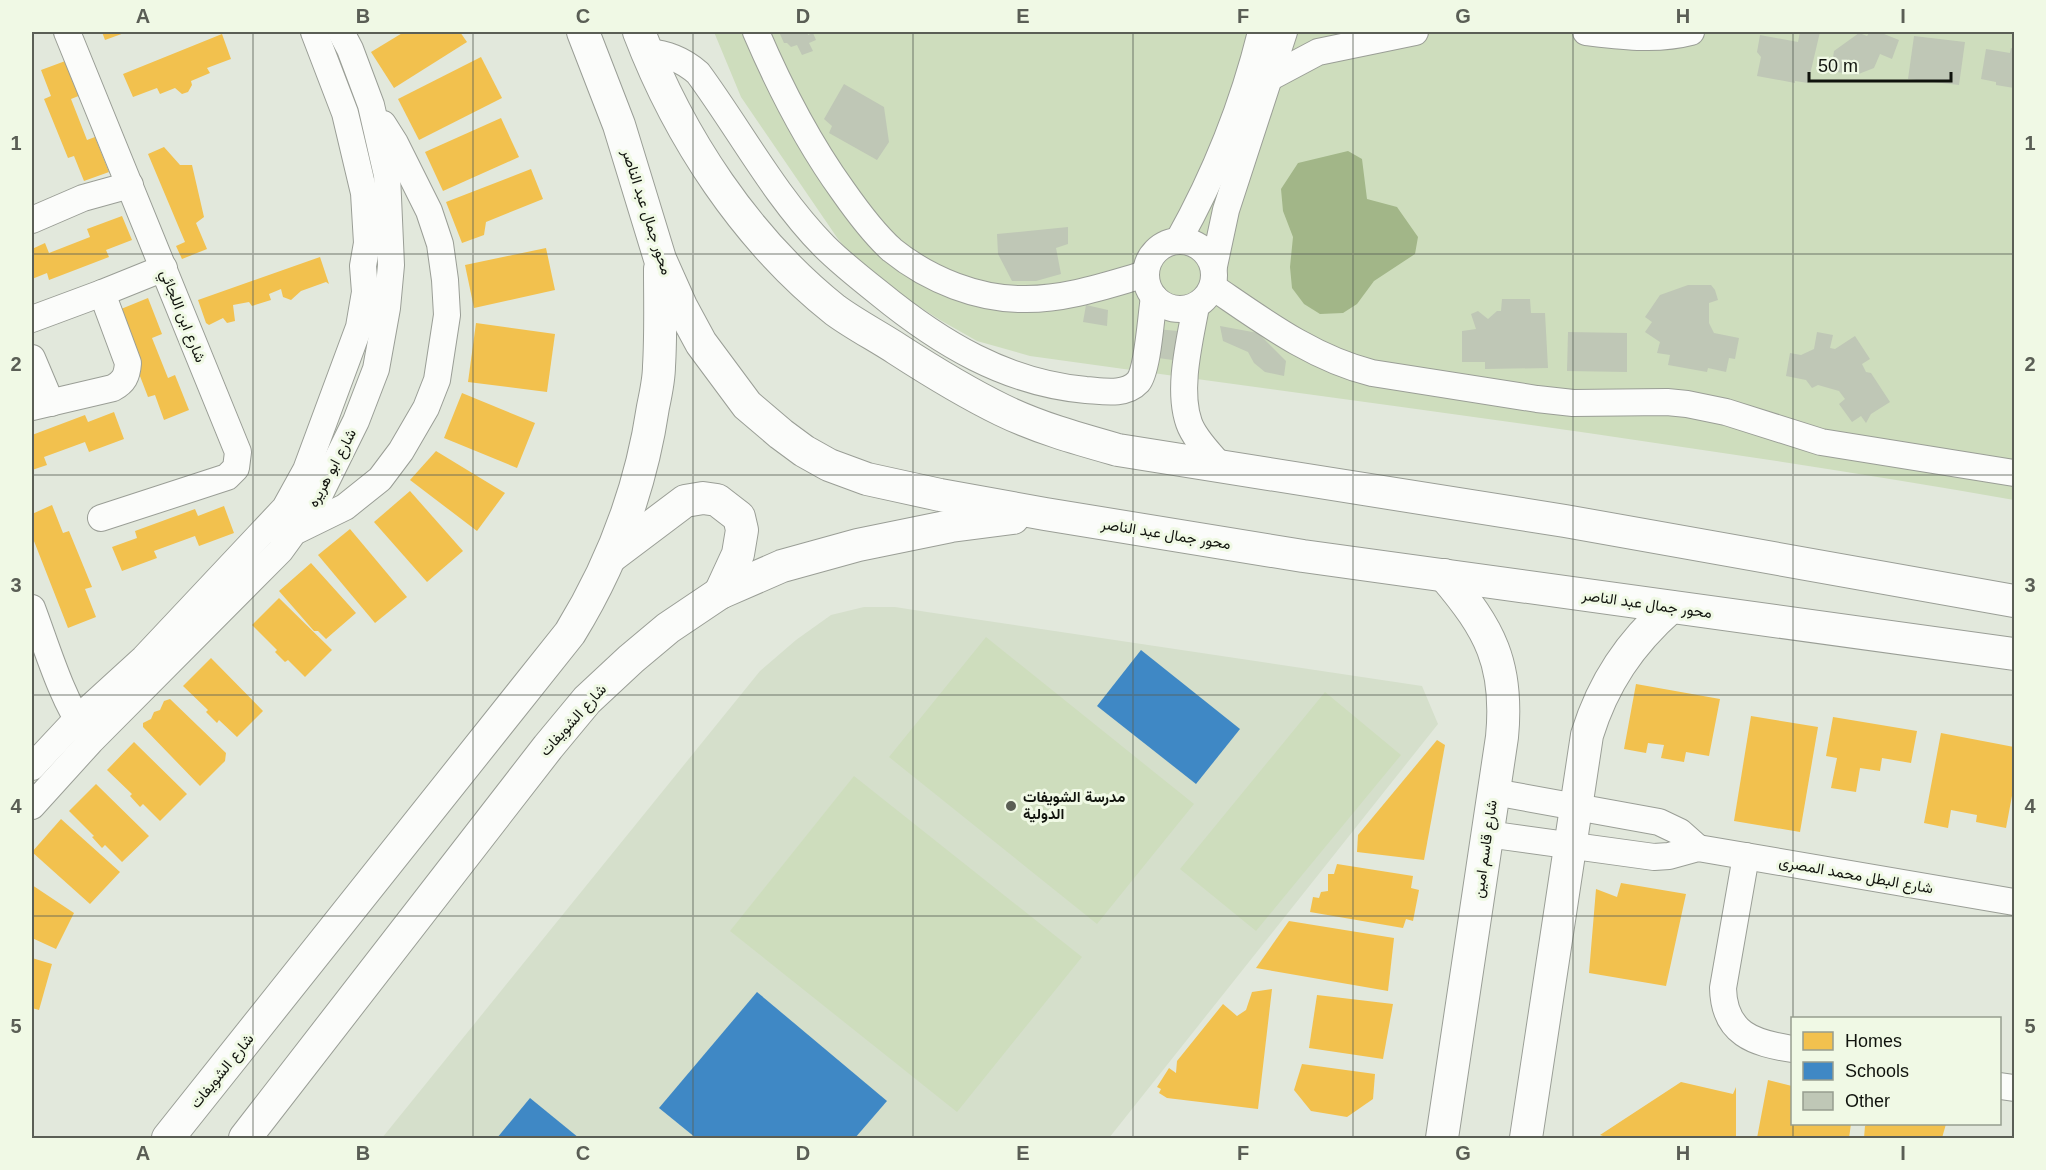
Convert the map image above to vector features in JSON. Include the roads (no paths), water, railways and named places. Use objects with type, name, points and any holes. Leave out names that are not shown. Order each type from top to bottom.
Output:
[{"type":"main road","name":"محور جمال عبد الناصر","points":[[583,32],[619,125],[660,259],[701,343],[747,405],[804,451],[829,465],[867,479],[940,495],[1303,556],[2014,654]]},
{"type":"main road","points":[[643,42],[687,136],[719,184],[759,234],[796,274],[836,310],[951,384],[1004,411],[1060,433],[1118,450],[1565,521],[2014,601]]},
{"type":"main road","name":"شارع الشويفات","points":[[168,1138],[570,633],[593,596],[612,556],[640,476],[649,435],[659,367],[660,259]]},
{"type":"main road","points":[[612,556],[685,501],[703,498],[717,500],[739,517],[742,530],[738,554],[720,593]]},
{"type":"main road","name":"شارع الشويفات","points":[[245,1138],[548,747],[587,700],[668,628],[720,593],[783,566],[858,544],[951,526],[1045,514]]},
{"type":"main road","name":"شارع قاسم امين","points":[[1442,1138],[1503,719],[1502,682],[1493,647],[1475,614],[1444,575]]},
{"type":"main road","points":[[1526,1138],[1587,735],[1602,693],[1625,655],[1639,637],[1671,607]]},
{"type":"street","name":"شارع ابن اللجائي","points":[[67,32],[238,452],[236,468],[227,477],[102,518]]},
{"type":"street","name":"شارع ابو هريره","points":[[32,767],[76,720],[144,658],[285,508],[306,470],[359,327],[365,292],[363,266],[367,243],[364,193],[345,113],[314,32]]},
{"type":"street","name":"شارع ابو هريره","points":[[32,806],[91,741],[272,559],[317,500],[356,421],[376,369],[387,308],[391,265],[387,175],[371,105],[350,49],[340,32]]},
{"type":"street","points":[[756,32],[799,124],[820,160],[878,236],[915,267],[944,282],[996,297],[1053,298],[1150,286]]},
{"type":"street","points":[[1178,241],[1199,202],[1228,136],[1251,72],[1261,32]]},
{"type":"street","points":[[1150,286],[1163,305],[1173,309],[1185,309],[1203,301],[1213,277],[1226,210],[1284,32]]},
{"type":"street","points":[[1322,32],[1350,44]]},
{"type":"street","points":[[1271,77],[1318,52],[1415,32]]},
{"type":"street","points":[[1586,32],[1631,37],[1676,36],[1691,32]]},
{"type":"street","points":[[643,42],[682,60],[698,73],[782,194],[823,245],[871,287],[935,335],[968,355],[991,366],[1035,381],[1060,387],[1095,391],[1121,391],[1137,382],[1144,368],[1152,255],[1168,243],[1190,242],[1200,247],[1208,256],[1213,277],[1308,349],[1350,368],[1573,403],[1667,402],[1687,404],[1726,412],[1821,442],[2014,473]]},
{"type":"street","points":[[295,531],[345,507],[380,479],[402,452],[426,408],[437,380],[447,315],[440,244],[429,210],[395,143],[371,105]]},
{"type":"street","points":[[32,220],[83,198],[130,184]]},
{"type":"street","points":[[32,319],[164,268]]},
{"type":"street","points":[[32,358],[41,405],[113,388],[122,383],[128,374],[128,363],[102,293]]},
{"type":"street","points":[[1196,306],[1185,374],[1188,422],[1197,438],[1222,468]]},
{"type":"street","points":[[1144,368],[1185,374]]},
{"type":"street","points":[[32,608],[76,720],[91,741]]},
{"type":"street","name":"شارع البطل محمد المصرى","points":[[1494,792],[1647,818],[1680,832],[1698,848]]},
{"type":"street","name":"شارع البطل محمد المصرى","points":[[1487,834],[1638,855],[1669,856],[1698,848],[2014,902]]},
{"type":"street","points":[[1746,856],[1723,988],[1725,1008],[1735,1026],[1750,1039],[1791,1049]]},
{"type":"place","name":"مدرسة الشويفات الدولية","points":[[1011,806]]}]
